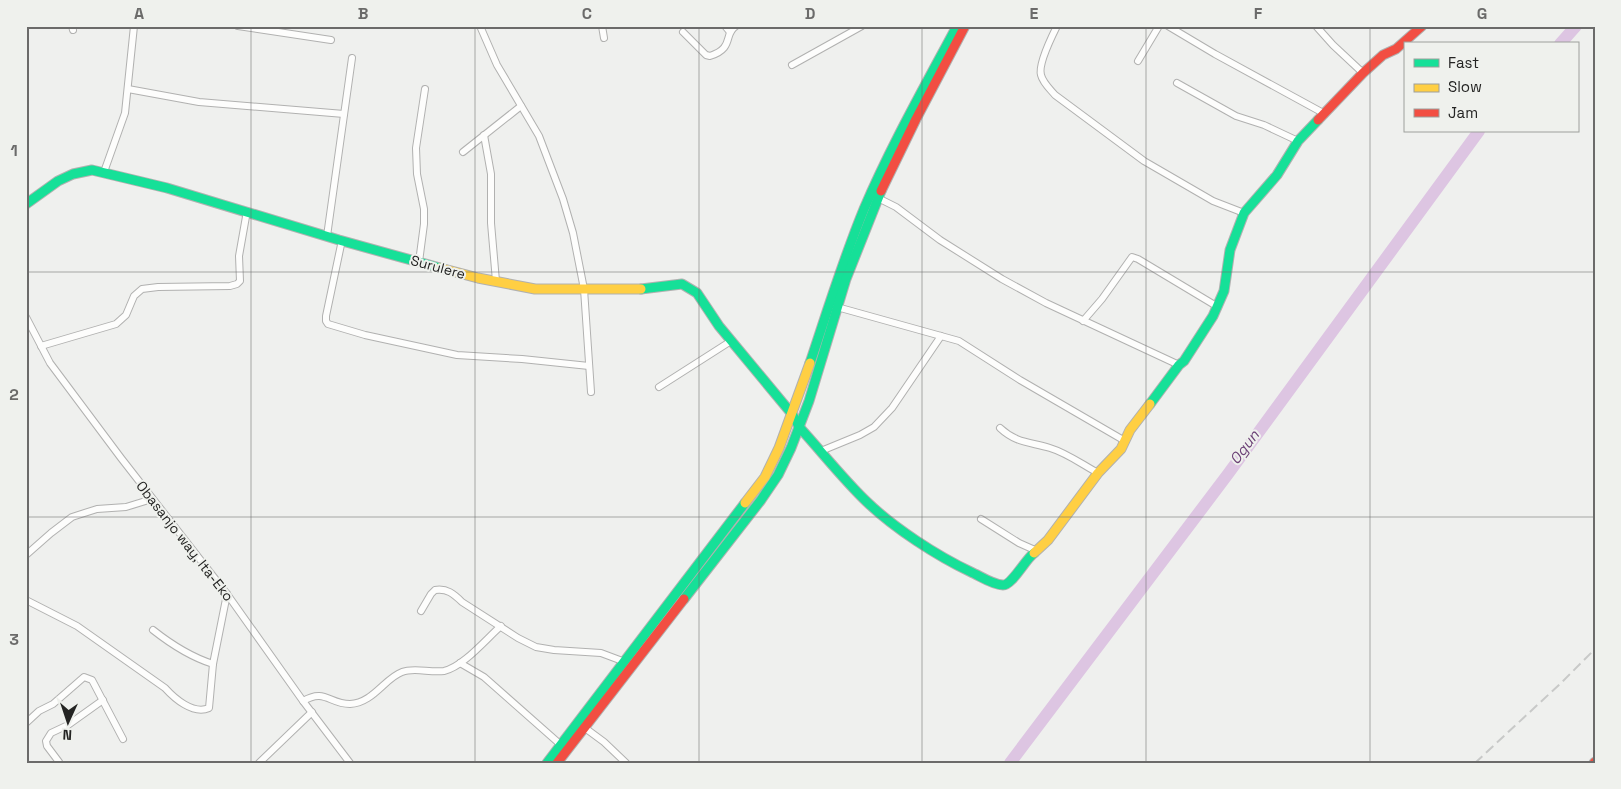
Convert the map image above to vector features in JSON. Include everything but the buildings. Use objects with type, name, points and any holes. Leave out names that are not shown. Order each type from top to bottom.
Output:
[{"type":"street","points":[[104,172],[125,113],[134,26]]},
{"type":"street","points":[[238,26],[331,40]]},
{"type":"street","points":[[480,26],[497,65],[539,136],[563,199],[573,233],[584,289],[591,392]]},
{"type":"street","points":[[602,26],[604,38]]},
{"type":"street","points":[[725,26],[730,32]]},
{"type":"street","points":[[682,32],[706,55],[710,56],[723,50],[728,44],[730,32],[736,26]]},
{"type":"street","points":[[792,65],[862,26]]},
{"type":"street","points":[[1057,26],[1041,66],[1041,74],[1046,84],[1055,94],[1144,161],[1213,201],[1244,213]]},
{"type":"street","points":[[1138,61],[1159,26]]},
{"type":"street","points":[[1168,26],[1325,114]]},
{"type":"street","points":[[1316,26],[1363,73]]},
{"type":"street","points":[[980,519],[1019,543],[1037,551],[1048,540],[1098,474],[1121,449],[1130,430],[1179,364],[1184,361],[1218,307],[1224,291],[1230,250],[1244,213],[1277,175],[1298,142],[1363,73],[1383,55],[1396,49],[1422,26]]},
{"type":"street","points":[[558,763],[779,474],[800,428],[845,280],[878,198],[958,27]]},
{"type":"street","points":[[547,763],[761,482],[779,449],[839,276],[880,171],[958,27]]},
{"type":"street","points":[[327,236],[352,58]]},
{"type":"street","points":[[1177,83],[1236,116],[1264,125],[1298,142]]},
{"type":"street","points":[[128,89],[199,102],[344,114]]},
{"type":"street","points":[[420,262],[424,209],[417,174],[416,155],[425,89]]},
{"type":"street","points":[[463,152],[521,106]]},
{"type":"street","points":[[484,135],[491,174],[491,223],[496,281]]},
{"type":"street","name":"Surulere","points":[[26,204],[58,181],[73,174],[92,170],[247,211],[327,236],[478,278],[535,289],[638,289],[682,284],[697,293],[731,341],[792,414],[800,428],[867,502],[886,519],[945,560],[1003,585],[1011,582],[1026,558],[1037,551]]},
{"type":"street","points":[[878,198],[896,207],[940,240],[1002,279],[1083,321],[1179,364]]},
{"type":"street","points":[[41,346],[116,324],[126,315],[134,296],[142,289],[230,286],[237,284],[240,282],[239,256],[247,211]]},
{"type":"street","points":[[342,240],[326,316],[328,324],[366,335],[457,355],[589,366]]},
{"type":"street","points":[[1083,321],[1102,299],[1132,257],[1218,307]]},
{"type":"street","points":[[837,306],[941,336],[967,346],[1020,380],[1125,441]]},
{"type":"street","name":"Obasanjo way, Ita-Eko","points":[[26,317],[50,363],[152,499],[227,594],[303,702],[350,763]]},
{"type":"street","points":[[821,451],[860,435],[874,427],[892,408],[941,336]]},
{"type":"street","points":[[659,387],[731,341]]},
{"type":"street","points":[[1000,428],[1008,436],[1050,448],[1098,474]]},
{"type":"street","points":[[26,555],[51,532],[72,517],[97,509],[126,506],[152,499]]},
{"type":"street","points":[[421,611],[435,590],[447,590],[462,602],[518,638],[536,647],[559,651],[600,653],[625,662]]},
{"type":"street","points":[[26,600],[77,626],[159,684],[175,699],[204,710],[209,708],[213,664],[227,594]]},
{"type":"street","points":[[303,702],[312,696],[320,695],[337,702],[350,704],[360,701],[381,688],[403,671],[443,671],[460,663],[501,626]]},
{"type":"street","points":[[153,630],[184,652],[213,664]]},
{"type":"street","points":[[460,663],[484,677],[561,745]]},
{"type":"street","points":[[26,723],[39,711],[53,704],[84,677],[92,680],[123,739]]},
{"type":"street","points":[[59,762],[47,746],[46,741],[51,733],[68,724],[103,700]]},
{"type":"street","points":[[259,763],[312,712]]},
{"type":"street","points":[[584,728],[604,742],[626,763]]},
{"type":"waterway","name":"Ogun","points":[[1562,42],[1576,26]]},
{"type":"waterway","name":"Ogun","points":[[1010,763],[1228,474],[1478,132]]},
{"type":"railway","points":[[1475,763],[1595,649]]},
{"type":"traffic: fast","points":[[810,363],[842,267],[874,186],[957,26]]},
{"type":"traffic: fast","points":[[1150,404],[1184,361],[1213,316],[1224,291],[1230,250],[1244,213],[1277,175],[1298,141],[1318,120]]},
{"type":"traffic: fast","points":[[26,204],[58,181],[73,174],[92,170],[167,188],[339,240],[440,268]]},
{"type":"traffic: fast","points":[[684,599],[761,500],[778,475],[791,448],[809,401],[846,279],[881,191]]},
{"type":"traffic: fast","points":[[641,289],[682,284],[697,293],[719,326],[792,414],[800,428],[841,475],[878,512],[916,541],[958,565],[999,585],[1007,584],[1034,553]]},
{"type":"traffic: fast","points":[[547,763],[745,503]]},
{"type":"traffic: slow","points":[[440,268],[478,278],[535,289],[641,289]]},
{"type":"traffic: slow","points":[[745,503],[765,477],[779,448],[810,363]]},
{"type":"traffic: slow","points":[[1034,553],[1048,540],[1098,473],[1121,449],[1130,430],[1150,404]]},
{"type":"traffic: jam","points":[[881,191],[965,26]]},
{"type":"traffic: jam","points":[[1318,120],[1363,73],[1383,55],[1396,49],[1422,26]]},
{"type":"traffic: jam","points":[[557,763],[684,599]]}]
